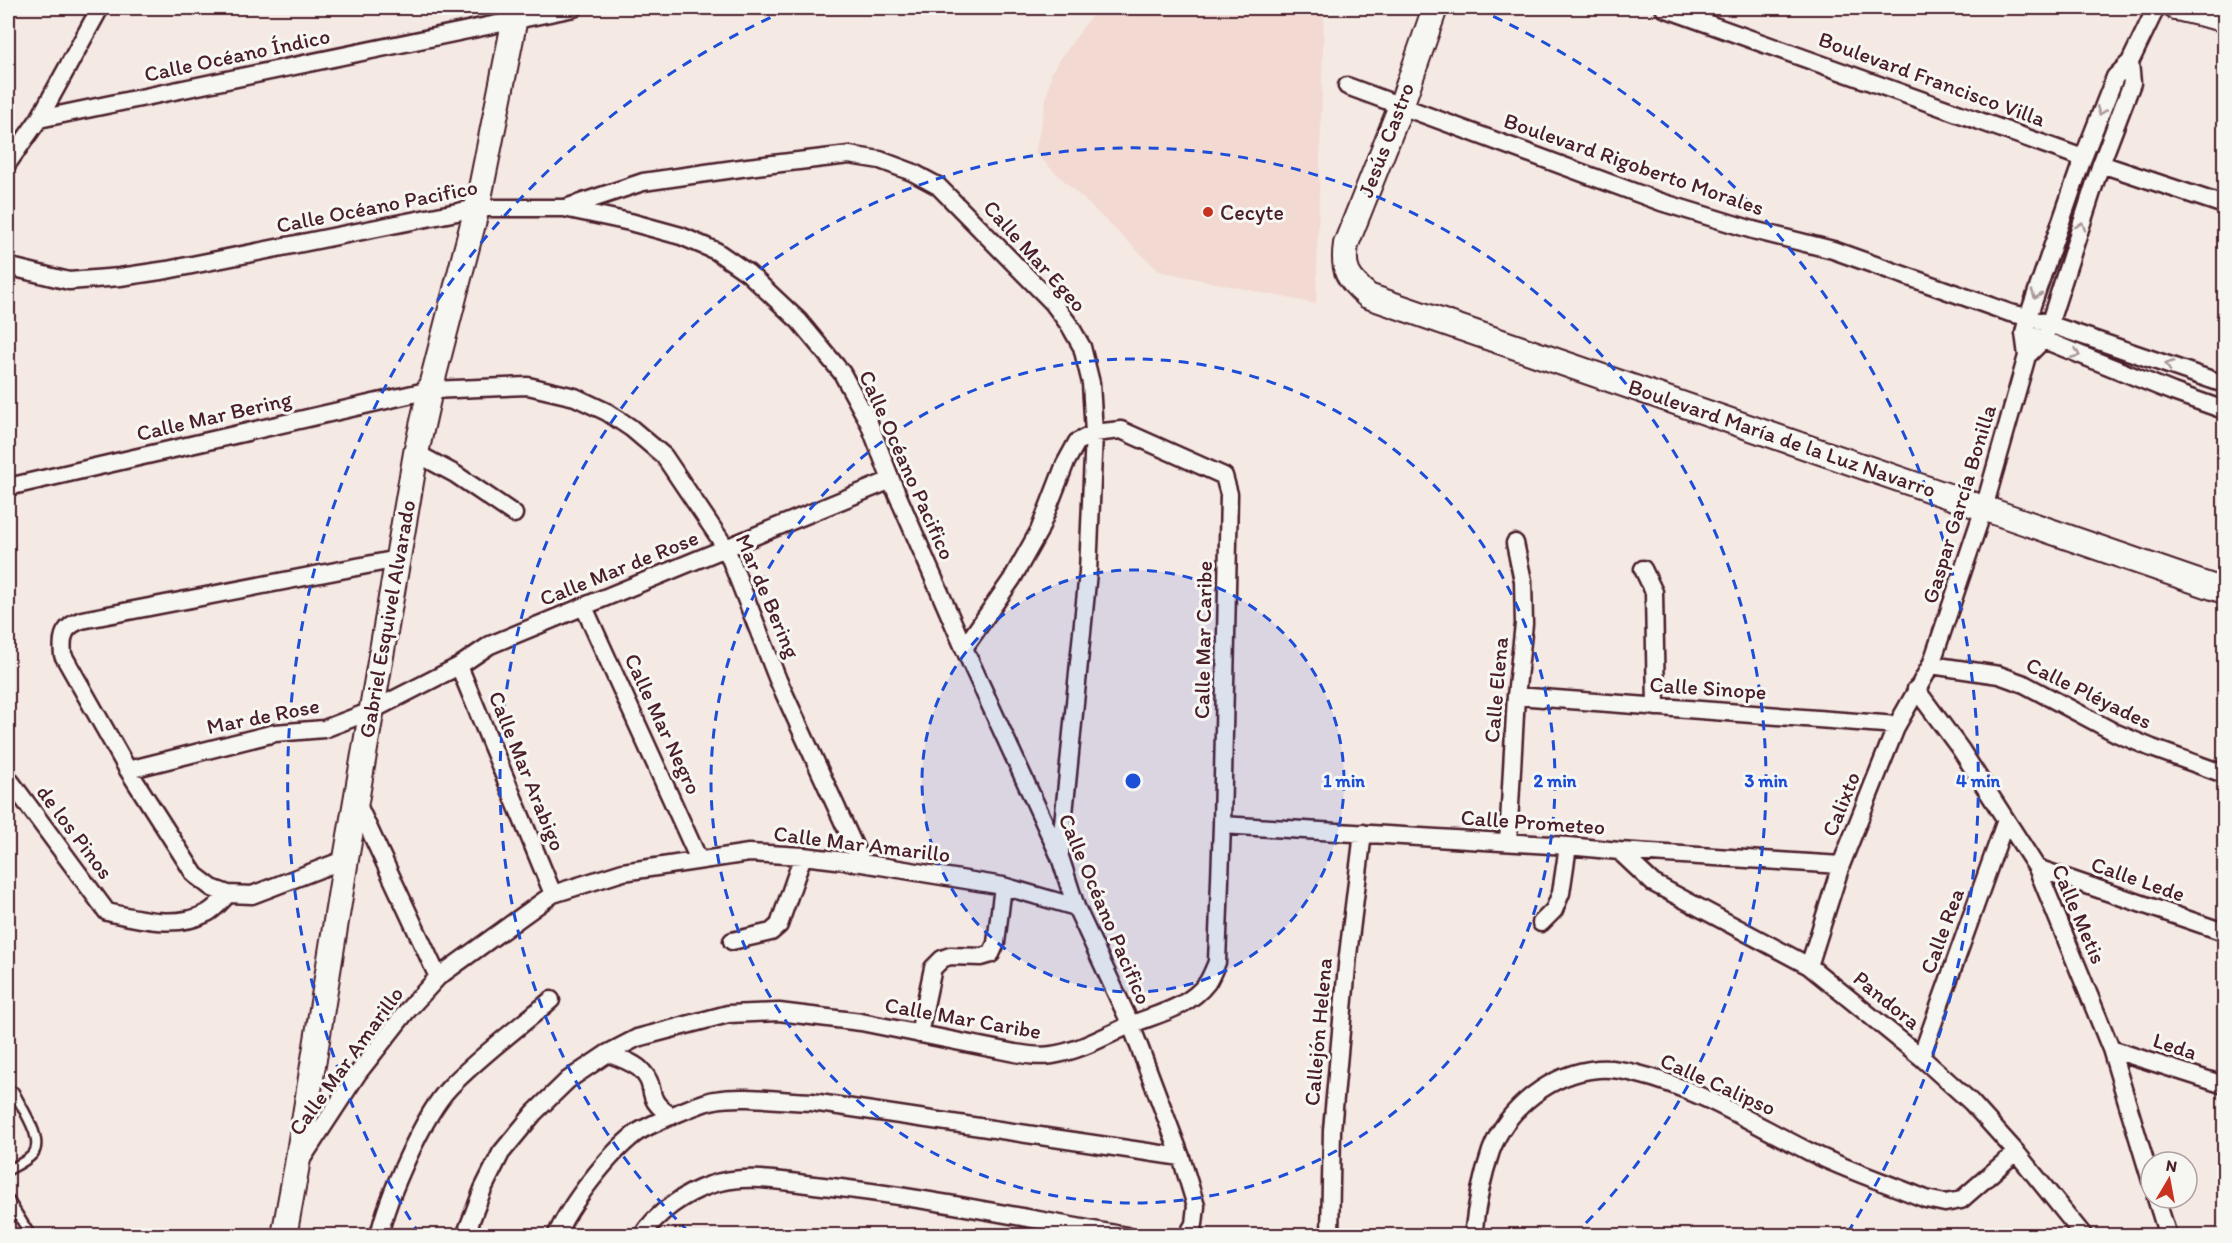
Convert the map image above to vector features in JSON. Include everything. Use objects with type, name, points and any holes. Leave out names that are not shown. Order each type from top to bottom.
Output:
[{"type":"street","points":[[8,163],[39,119],[100,8]]},
{"type":"street","name":"Calle Océano Índico","points":[[39,119],[516,14],[574,8]]},
{"type":"street","name":"Jesús Castro","points":[[1346,274],[1344,260],[1346,244],[1401,105],[1435,8]]},
{"type":"street","name":"Boulevard Francisco Villa","points":[[1664,8],[2083,158]]},
{"type":"street","name":"Gaspar García Bonilla","points":[[1931,665],[1984,508],[2027,356],[2026,325],[2083,158],[2115,77],[2130,62],[2156,8]]},
{"type":"street","points":[[2177,8],[2224,19]]},
{"type":"street","name":"Gabriel Esquivel Alvarado","points":[[284,1236],[416,453],[477,208],[516,14]]},
{"type":"street","name":"Gaspar García Bonilla","points":[[2027,356],[2046,332],[2101,164],[2132,83],[2130,62]]},
{"type":"street","name":"Boulevard Rigoberto Morales","points":[[1347,86],[1661,202],[1753,230],[1833,250],[2010,314],[2026,325],[2046,332],[2224,384]]},
{"type":"street","name":"Calle Mar Egeo","points":[[564,208],[643,182],[813,158],[849,155],[880,160],[912,172],[938,186],[1053,303],[1082,347],[1091,383],[1094,433],[1088,572],[1059,857]]},
{"type":"street","points":[[2101,164],[2224,205]]},
{"type":"street","name":"Calle Océano Pacifico","points":[[9,268],[69,281],[120,277],[168,270],[477,208],[564,208],[681,236],[716,251],[748,273],[799,321],[842,373],[869,423],[891,480],[964,648],[1059,857],[1076,907],[1131,1025],[1181,1157],[1196,1206],[1194,1224],[1187,1236]]},
{"type":"street","name":"Boulevard María de la Luz Navarro","points":[[1346,274],[1368,296],[2224,591]]},
{"type":"street","name":"Boulevard Rigoberto Morales","points":[[2046,332],[2078,355],[2224,410]]},
{"type":"street","name":"Mar de Bering","points":[[430,390],[528,386],[576,396],[632,428],[664,456],[726,548],[778,680],[862,863]]},
{"type":"street","name":"Calle Mar Bering","points":[[8,487],[430,390]]},
{"type":"street","name":"Calle Mar Caribe","points":[[465,1236],[483,1189],[501,1153],[534,1113],[568,1080],[608,1053],[637,1038],[728,1014],[779,1012],[861,1022],[1035,1056],[1053,1055],[1090,1044],[1131,1025],[1170,1011],[1207,983],[1217,962],[1229,494],[1224,476],[1121,430],[1094,433]]},
{"type":"street","points":[[964,648],[1012,579],[1039,531],[1065,464],[1077,442],[1094,433]]},
{"type":"street","points":[[416,453],[455,474],[514,514]]},
{"type":"street","name":"Calle Mar de Rose","points":[[371,711],[459,666],[490,645],[891,480]]},
{"type":"street","name":"Calle Elena","points":[[1508,842],[1516,696],[1524,624],[1523,581],[1515,543]]},
{"type":"street","points":[[346,859],[252,895],[228,894],[212,888],[195,875],[128,770],[63,655],[62,644],[65,631],[71,623],[398,559]]},
{"type":"street","points":[[1643,569],[1654,592],[1656,707]]},
{"type":"street","name":"Calle Mar Negro","points":[[584,607],[699,860]]},
{"type":"street","name":"Calixto","points":[[1809,966],[1841,866],[1897,725],[1931,665]]},
{"type":"street","name":"Calle Pléyades","points":[[1931,665],[1999,675],[2024,684],[2116,733],[2224,774]]},
{"type":"street","name":"Calle Mar Arabigo","points":[[459,666],[553,894]]},
{"type":"street","name":"Calle Metis","points":[[1916,689],[1961,750],[2037,868],[2111,1049],[2142,1150]]},
{"type":"street","name":"Calle Sinope","points":[[1516,696],[1897,725]]},
{"type":"street","name":"Mar de Rose","points":[[128,770],[275,733],[324,729],[371,711]]},
{"type":"street","name":"de los Pinos","points":[[8,778],[107,912],[147,920],[186,921],[209,912],[228,894]]},
{"type":"street","points":[[356,800],[438,977]]},
{"type":"street","name":"Calle Rea","points":[[1921,1057],[2006,820]]},
{"type":"street","name":"Calle Prometeo","points":[[1222,825],[1508,842],[1841,866]]},
{"type":"street","name":"Callejón Helena","points":[[1330,1236],[1332,1130],[1347,955],[1362,833]]},
{"type":"street","points":[[1541,923],[1554,910],[1561,893],[1568,846]]},
{"type":"street","name":"Pandora","points":[[1619,851],[1653,884],[1809,966],[1921,1057],[1971,1102],[2016,1152],[2084,1236]]},
{"type":"street","name":"Calle Mar Amarillo","points":[[297,1165],[358,1073],[406,1012],[438,977],[553,894],[623,872],[749,853],[862,863],[1003,886],[1076,907]]},
{"type":"street","points":[[732,940],[771,932],[779,926],[803,856]]},
{"type":"street","name":"Calle Lede","points":[[2037,868],[2224,932]]},
{"type":"street","points":[[919,1034],[933,968],[942,959],[950,956],[981,957],[991,954],[996,943],[1003,886]]},
{"type":"street","points":[[379,1236],[392,1194],[422,1130],[449,1088],[551,1000]]},
{"type":"street","name":"Leda","points":[[2111,1049],[2224,1085]]},
{"type":"street","points":[[608,1053],[641,1070],[649,1082],[652,1099],[658,1108],[672,1116]]},
{"type":"street","name":"Calle Calipso","points":[[1473,1236],[1477,1207],[1491,1150],[1507,1121],[1531,1096],[1561,1078],[1598,1069],[1638,1074],[1685,1089],[1812,1153],[1926,1199],[1945,1203],[1961,1200],[2016,1152]]},
{"type":"street","points":[[556,1236],[579,1197],[603,1166],[636,1134],[672,1116],[714,1100],[758,1099],[812,1102],[1181,1157]]},
{"type":"street","points":[[642,1236],[647,1227],[678,1200],[711,1184],[752,1178],[856,1190],[1127,1236]]},
{"type":"street","points":[[2160,1210],[2168,1236]]},
{"type":"lane","points":[[8,1170],[31,1157],[36,1149],[37,1139],[14,1092]]},
{"type":"lane","points":[[8,1199],[32,1236]]},
{"type":"shaded area","name":"Cecyte","points":[[1097,8],[1324,8],[1316,304],[1159,271],[1035,153],[1052,71]]},
{"type":"place","name":"Cecyte","points":[[1208,212]]}]
